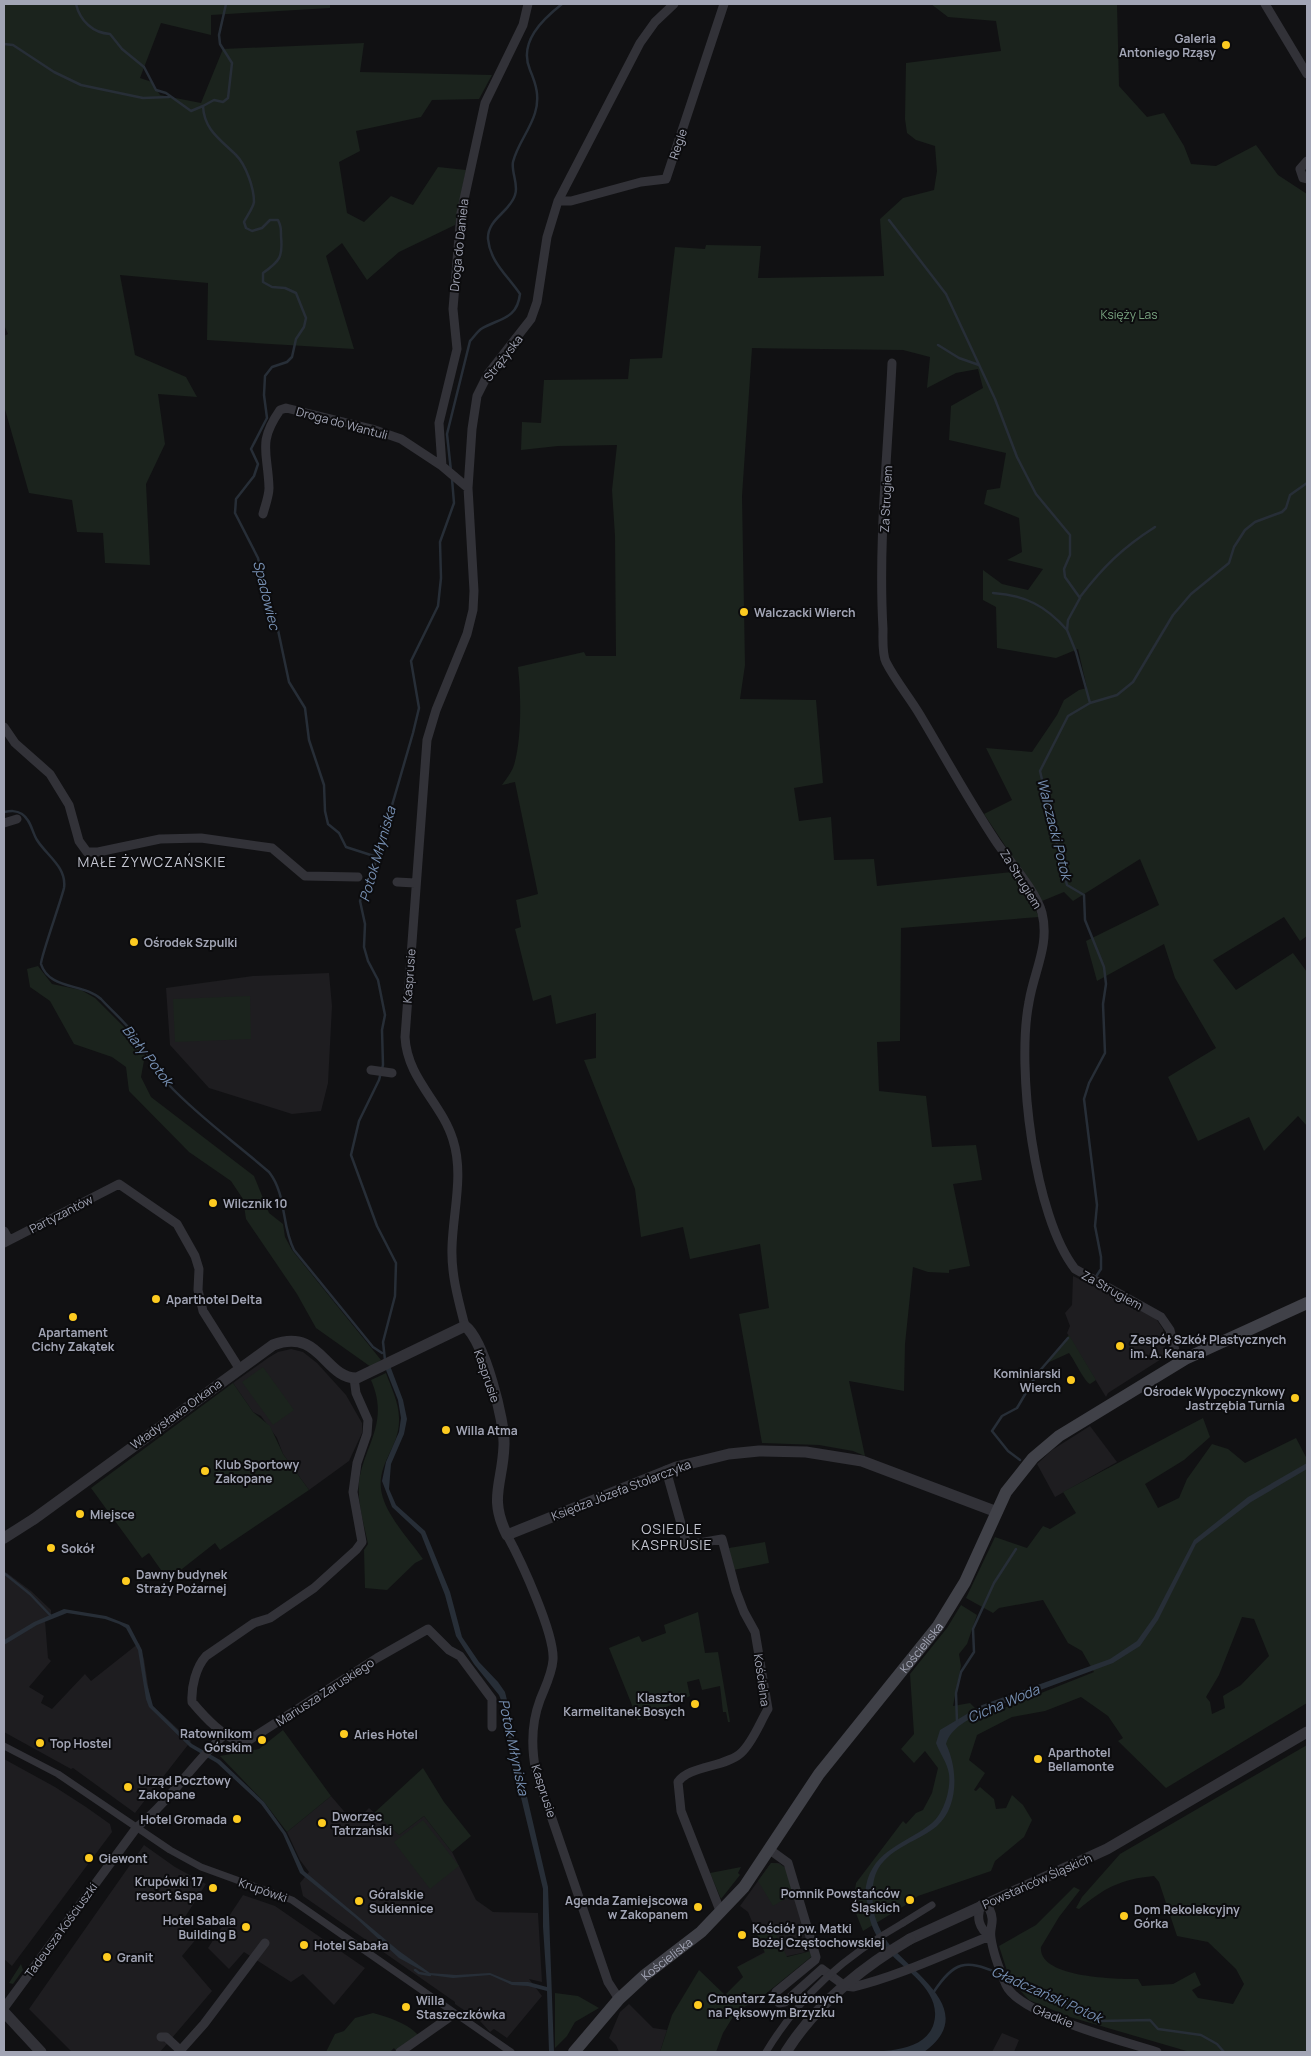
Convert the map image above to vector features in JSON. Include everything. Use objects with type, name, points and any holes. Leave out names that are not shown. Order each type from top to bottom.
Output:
[{"type":"main road","name":"Kościeliska","points":[[574,2052],[619,1999],[721,1913],[744,1887],[819,1774],[942,1622],[966,1582],[996,1512],[1019,1474],[1047,1445],[1178,1363],[1307,1303]]},
{"type":"street","name":"Droga do Daniela","points":[[444,468],[439,423],[457,349],[453,308],[460,213],[485,103],[523,24],[528,4]]},
{"type":"street","name":"Strążyska","points":[[427,740],[436,710],[467,634],[473,610],[474,591],[468,488],[472,429],[477,396],[488,374],[531,319],[537,302],[547,237],[558,201],[640,43],[655,22],[674,4]]},
{"type":"street","name":"Regle","points":[[558,201],[571,201],[641,182],[666,179],[724,4]]},
{"type":"street","points":[[1265,4],[1307,74]]},
{"type":"street","points":[[1307,161],[1300,169],[1303,178],[1307,180]]},
{"type":"street","name":"Za Strugiem","points":[[892,363],[883,556],[882,612],[885,661],[955,772],[977,813],[1009,857],[1041,909],[1045,930],[1042,958],[1028,1002],[1026,1039],[1029,1114],[1039,1180],[1057,1239],[1066,1258],[1075,1269],[1160,1317],[1170,1330],[1178,1363]]},
{"type":"street","name":"Droga do Wantuli","points":[[263,514],[269,489],[264,457],[266,433],[280,410],[286,408],[372,429],[401,439],[444,468],[468,488]]},
{"type":"street","points":[[4,727],[15,743],[50,774],[69,805],[79,841],[87,852],[98,852],[175,837],[201,838],[272,848],[305,876],[358,877]]},
{"type":"street","name":"Kasprusie","points":[[427,740],[406,1044],[414,1074],[447,1123],[455,1147],[457,1174],[452,1259],[455,1287],[465,1326],[470,1331],[485,1364],[501,1419],[504,1450],[496,1502],[499,1517],[526,1572],[553,1652],[552,1671],[534,1723],[532,1749],[535,1767],[608,1982],[619,1999]]},
{"type":"street","points":[[4,823],[17,819]]},
{"type":"street","points":[[397,882],[416,883]]},
{"type":"street","points":[[371,1070],[392,1073]]},
{"type":"street","name":"Partyzantów","points":[[6,1242],[119,1184],[177,1224],[195,1256],[199,1270],[198,1290],[203,1312],[239,1368]]},
{"type":"street","points":[[4,1231],[6,1242]]},
{"type":"street","points":[[137,1827],[150,1817],[202,1756],[224,1735],[206,1719],[192,1702],[196,1677],[201,1662],[206,1656],[254,1623],[270,1618],[314,1588],[356,1550],[362,1542],[353,1492],[357,1463],[367,1434],[368,1420],[356,1393],[354,1378],[376,1370],[427,1343],[465,1326]]},
{"type":"street","name":"Władysława Orkana","points":[[4,1538],[273,1345],[297,1342],[315,1349],[342,1374],[354,1378]]},
{"type":"street","name":"Księdza Józefa Stolarczyka","points":[[507,1535],[666,1470],[705,1459],[739,1453],[786,1451],[816,1453],[879,1466],[996,1512]]},
{"type":"street","name":"Kościelna","points":[[666,1470],[687,1545],[722,1539],[736,1592],[755,1632],[768,1709],[741,1753],[714,1766],[687,1773],[678,1782],[681,1811],[721,1913]]},
{"type":"street","name":"Mariusza Zaruskiego","points":[[224,1735],[243,1744],[377,1658],[428,1629],[449,1650],[460,1656],[492,1699],[492,1727]]},
{"type":"street","name":"Powstańców Śląskich","points":[[786,2052],[811,2019],[836,1992],[870,1964],[910,1939],[981,1905],[1107,1850],[1307,1732]]},
{"type":"street","name":"Krupówki","points":[[4,1746],[58,1774],[201,1867],[292,1900],[511,2052]]},
{"type":"street","name":"Tadeusza Kościuszki","points":[[4,2008],[137,1827]]},
{"type":"street","points":[[770,1850],[788,1863],[816,1956],[815,1960],[776,1992],[775,1998],[779,2002],[784,2002],[822,1969],[848,1988],[922,1964],[990,1936]]},
{"type":"street","points":[[766,2052],[797,2008],[842,1962],[932,1905]]},
{"type":"street","name":"Gładkie","points":[[990,1936],[994,1925],[992,1914],[989,1908],[981,1905],[977,1914],[982,1928],[990,1936],[1007,1987],[1015,1999],[1045,2014],[1157,2052]]},
{"type":"street","points":[[160,2038],[164,2036],[180,2052],[204,2024],[265,1944]]},
{"type":"street","points":[[4,2012],[41,2052]]},
{"type":"street","points":[[400,2052],[454,2014]]},
{"type":"shaded area","points":[[329,973],[332,1006],[328,1083],[321,1111],[292,1114],[209,1088],[170,1045],[166,988],[253,976]]},
{"type":"shaded area","name":"Zespół Szkół Plastycznych im. A. Kenara","points":[[1073,1276],[1154,1316],[1163,1329],[1166,1356],[1108,1393],[1106,1397],[1067,1333],[1070,1326],[1065,1313],[1072,1305]]},
{"type":"shaded area","points":[[291,1349],[303,1352],[317,1363],[346,1395],[362,1423],[362,1433],[349,1461],[309,1490],[283,1454],[277,1438],[261,1416],[253,1412],[233,1383],[278,1352]]},
{"type":"shaded area","points":[[1090,1426],[1117,1462],[1055,1497],[1037,1464],[1052,1450]]},
{"type":"shaded area","points":[[7,1573],[31,1591],[51,1610],[51,1618],[45,1621],[48,1658],[51,1661],[29,1687],[44,1696],[41,1703],[52,1709],[85,1674],[91,1681],[139,1643],[144,1659],[151,1704],[191,1741],[135,1813],[73,1768],[71,1769],[4,1732],[4,1576]]},
{"type":"shaded area","points":[[4,1759],[55,1787],[86,1807],[110,1824],[112,1832],[12,1966],[4,1959]]},
{"type":"shaded area","points":[[331,1796],[354,1823],[369,1808],[399,1835],[424,1816],[452,1852],[476,1900],[493,1912],[538,1913],[542,1982],[529,1979],[542,1996],[507,2038],[494,2029],[490,2032],[480,2021],[455,2004],[455,2002],[303,1896],[300,1883],[309,1872],[300,1860],[287,1832]]},
{"type":"shaded area","points":[[144,1845],[175,1867],[206,1884],[180,1925],[197,1938],[182,1956],[212,1991],[160,2052],[72,2052],[29,2009]]},
{"type":"shaded area","points":[[771,1863],[779,1863],[787,1869],[811,1951],[737,1967],[765,1952],[748,1912],[740,1906]]},
{"type":"shaded area","points":[[243,1895],[275,1906],[365,1968],[334,2005],[303,1974],[291,1982],[244,1952],[229,1969],[208,1948]]},
{"type":"shaded area","points":[[629,2004],[653,2028],[667,2030],[660,2052],[619,2052],[616,2045],[609,2038],[620,2012]]},
{"type":"shaded area","points":[[1002,2033],[1019,2040],[1014,2052],[992,2052]]},
{"type":"green space","points":[[4,4],[330,4],[330,8],[211,15],[211,35],[161,23],[140,78],[152,82],[160,95],[201,103],[223,49],[364,43],[360,72],[492,75],[479,99],[432,100],[421,117],[356,131],[360,151],[339,162],[347,213],[364,222],[391,196],[413,205],[438,167],[466,170],[455,225],[399,252],[367,280],[342,243],[326,256],[354,349],[207,340],[208,283],[120,275],[135,355],[186,377],[197,397],[158,394],[165,444],[146,484],[150,565],[105,563],[103,533],[77,532],[72,500],[29,493],[4,406],[4,336],[8,334],[4,325]]},
{"type":"green space","name":"Księży Las","points":[[931,4],[1117,4],[1119,86],[1147,117],[1164,113],[1184,146],[1191,164],[1216,166],[1256,145],[1278,175],[1307,194],[1307,936],[1300,941],[1284,917],[1213,960],[1236,990],[1293,953],[1307,972],[1307,1126],[1298,1116],[1264,1151],[1249,1117],[1198,1141],[1168,1077],[1216,1048],[1175,978],[1164,944],[1097,981],[1086,941],[1159,905],[1140,859],[1073,901],[1064,892],[1042,901],[984,814],[1012,800],[986,748],[1032,752],[1057,715],[1064,700],[1079,690],[1087,688],[1078,649],[1056,658],[997,648],[996,607],[983,600],[983,570],[1002,584],[1028,590],[1043,569],[1007,560],[1022,552],[1019,518],[984,504],[987,490],[1000,488],[1006,453],[949,440],[951,406],[983,388],[978,369],[956,373],[927,388],[930,357],[903,350],[752,348],[742,496],[745,665],[740,699],[816,700],[823,783],[794,788],[799,821],[831,817],[834,860],[874,859],[877,886],[1012,872],[1026,890],[1039,917],[901,928],[900,1041],[877,1042],[879,1091],[926,1096],[932,1147],[976,1145],[982,1180],[953,1184],[970,1266],[949,1270],[949,1273],[928,1272],[913,1267],[905,1344],[904,1391],[849,1381],[865,1456],[853,1451],[819,1445],[762,1443],[739,1314],[769,1308],[760,1244],[690,1259],[683,1227],[641,1237],[635,1189],[584,1060],[596,1058],[596,1013],[556,1024],[551,995],[533,1001],[515,929],[521,927],[516,900],[538,894],[515,782],[502,785],[513,768],[517,754],[520,729],[518,667],[584,652],[586,656],[616,656],[615,536],[612,490],[617,445],[558,446],[521,450],[522,422],[541,423],[544,380],[628,379],[630,359],[662,358],[675,247],[705,249],[706,245],[761,246],[758,278],[884,276],[880,219],[903,198],[934,190],[937,171],[935,146],[916,140],[907,133],[905,119],[906,63],[1001,51],[996,21],[948,17]]},
{"type":"green space","points":[[38,966],[52,984],[81,990],[95,998],[129,1032],[145,1055],[141,1077],[151,1097],[254,1176],[269,1213],[283,1224],[285,1237],[292,1250],[381,1360],[371,1367],[316,1328],[297,1294],[246,1219],[243,1199],[231,1181],[189,1152],[129,1091],[126,1067],[112,1057],[74,1044],[50,1001],[30,987],[27,969]]},
{"type":"green space","points":[[250,996],[251,1039],[175,1042],[173,999]]},
{"type":"green space","points":[[1069,1335],[1096,1380],[1090,1384],[1069,1353],[1045,1364]]},
{"type":"green space","points":[[263,1367],[294,1410],[273,1425],[242,1382]]},
{"type":"green space","points":[[386,1373],[397,1402],[399,1421],[395,1441],[381,1477],[383,1498],[395,1522],[423,1559],[415,1563],[387,1590],[365,1588],[364,1550],[368,1544],[359,1497],[359,1482],[362,1469],[377,1421],[376,1395],[371,1380]]},
{"type":"green space","name":"Klub Sportowy Zakopane","points":[[233,1383],[253,1412],[270,1426],[283,1454],[309,1490],[220,1550],[215,1543],[168,1580],[149,1553],[142,1558],[91,1488]]},
{"type":"green space","points":[[1203,1418],[1210,1437],[1184,1460],[1145,1484],[1158,1508],[1179,1498],[1187,1479],[1212,1444],[1228,1449],[1245,1463],[1296,1438],[1307,1459],[1307,1703],[1166,1788],[1118,1741],[1123,1738],[1108,1716],[1081,1697],[1045,1711],[1012,1717],[977,1735],[969,1760],[985,1773],[974,1790],[976,1791],[980,1787],[994,1799],[996,1809],[1006,1808],[1012,1795],[1023,1805],[1032,1820],[1024,1837],[995,1861],[991,1871],[918,1896],[913,1900],[912,1898],[908,1899],[909,1903],[863,1931],[853,1906],[856,1883],[903,1821],[906,1824],[916,1813],[923,1810],[932,1793],[938,1768],[925,1751],[914,1763],[901,1749],[914,1734],[910,1674],[947,1628],[961,1605],[977,1615],[967,1644],[959,1654],[961,1666],[953,1706],[970,1703],[983,1716],[1094,1672],[1082,1651],[1068,1643],[1043,1600],[999,1608],[993,1613],[966,1598],[995,1537],[1027,1548],[1043,1526],[1050,1529],[1076,1513],[1063,1492]],"holes":[[[1242,1617],[1254,1619],[1269,1656],[1241,1685],[1223,1696],[1225,1708],[1212,1714],[1210,1702],[1206,1697],[1219,1675]]]},
{"type":"green space","points":[[765,1542],[769,1563],[733,1570],[729,1548]]},
{"type":"green space","points":[[698,1612],[705,1653],[718,1652],[730,1722],[728,1722],[726,1712],[723,1712],[720,1686],[702,1690],[699,1679],[687,1682],[690,1696],[638,1720],[609,1648],[639,1636],[642,1642],[666,1633],[664,1625]]},
{"type":"green space","points":[[283,1730],[331,1796],[287,1832],[264,1802],[220,1756],[259,1749]]},
{"type":"green space","points":[[1307,1745],[1307,2052],[1190,2052],[1070,2017],[1029,2000],[1010,1980],[999,1946],[1036,1925],[1074,1887],[1080,1890],[1059,1917],[1041,1947],[1043,1957],[1052,1965],[1080,1975],[1138,1979],[1142,1986],[1173,1984],[1195,1972],[1201,1985],[1192,1990],[1198,1998],[1233,2004],[1244,1984],[1236,1969],[1208,1942],[1177,1936],[1159,1882],[1154,1876],[1122,1882],[1097,1895],[1079,1909],[1076,1908],[1082,1897],[1120,1854]]},
{"type":"green space","points":[[423,1768],[444,1802],[471,1836],[452,1852],[424,1816],[399,1835],[374,1813]]},
{"type":"green space","points":[[423,1820],[459,1866],[430,1889],[394,1842]]},
{"type":"green space","points":[[771,1863],[777,1863],[785,1868],[795,1893],[773,1906],[758,1881]]},
{"type":"green space","points":[[741,1867],[738,1873],[740,1875],[721,1899],[710,1873]]},
{"type":"green space","points":[[771,1923],[787,1957],[811,1951],[811,1957],[763,1996],[736,2012],[723,2033],[716,2052],[660,2052],[672,2015],[699,1970],[725,1995],[743,1977],[737,1967],[765,1953],[755,1930]]},
{"type":"green space","points":[[21,1964],[23,1970],[13,1984],[9,1983]]},
{"type":"green space","points":[[555,1993],[578,1996],[599,2008],[575,2022],[567,2036],[555,2048]]},
{"type":"green space","points":[[373,2013],[403,2024],[418,2035],[397,2052],[394,2048],[390,2052],[326,2052],[335,2034],[344,2031],[355,2018]]},
{"type":"water","points":[[389,1363],[403,1400],[407,1419],[404,1434],[391,1464],[389,1489],[396,1505],[425,1531],[450,1592],[462,1637],[479,1662],[505,1692],[508,1704],[518,1758],[548,1887],[554,2052],[549,2052],[547,1991],[528,1986],[512,1985],[490,1975],[453,1978],[430,1975],[399,1958],[357,1919],[300,1873],[283,1834],[261,1804],[217,1763],[190,1747],[149,1707],[138,1650],[126,1628],[105,1619],[67,1613],[37,1625],[4,1645],[4,1640],[34,1622],[64,1609],[106,1616],[129,1625],[142,1650],[147,1684],[153,1706],[192,1744],[220,1760],[264,1802],[286,1833],[304,1871],[399,1951],[430,1973],[456,1975],[490,1973],[512,1982],[528,1982],[547,1987],[543,1927],[543,1889],[512,1760],[503,1705],[499,1695],[474,1664],[456,1636],[445,1595],[421,1534],[392,1507],[382,1481],[386,1462],[399,1432],[401,1418],[398,1400],[384,1365]]},
{"type":"water","name":"Cicha Woda","points":[[1307,1463],[1307,1469],[1251,1502],[1196,1544],[1158,1620],[1140,1646],[1113,1663],[984,1711],[962,1724],[948,1738],[946,1744],[953,1765],[954,1776],[953,1798],[949,1808],[937,1826],[890,1855],[884,1861],[876,1873],[873,1891],[873,1906],[878,1926],[889,1944],[926,1981],[937,1995],[944,2008],[945,2023],[939,2037],[924,2052],[841,2052],[894,2050],[907,2047],[918,2043],[927,2036],[933,2026],[935,2014],[933,2002],[928,1992],[884,1947],[874,1931],[870,1920],[866,1886],[870,1873],[876,1863],[893,1848],[932,1823],[943,1807],[948,1793],[949,1774],[936,1743],[940,1730],[982,1705],[1110,1659],[1137,1641],[1154,1617],[1194,1540],[1248,1497]]},
{"type":"waterway","points":[[76,4],[81,16],[88,25],[93,29],[110,34],[122,49],[144,67],[156,90],[166,93],[191,111],[203,106]]},
{"type":"waterway","name":"Spadowiec","points":[[226,4],[219,35],[220,44],[232,63],[228,98],[223,102],[214,100],[203,106],[206,122],[214,134],[240,159],[249,177],[254,202],[244,222],[246,228],[252,231],[262,228],[270,220],[278,220],[280,224],[281,254],[277,262],[263,273],[263,282],[272,287],[285,288],[296,293],[306,318],[304,327],[296,339],[292,357],[287,362],[272,367],[265,376],[264,395],[267,418],[251,449],[258,464],[254,476],[236,499],[235,513],[258,558],[269,608],[278,630],[289,682],[305,708],[309,740],[324,785],[325,811],[328,824],[339,833],[346,847],[377,857]]},
{"type":"waterway","name":"Potok Młyniska","points":[[451,471],[447,434],[470,341],[481,329],[511,314],[518,303],[520,294],[492,255],[489,247],[489,232],[491,226],[509,206],[515,195],[513,162],[533,119],[536,107],[537,91],[527,60],[527,50],[534,32],[540,24],[562,4]]},
{"type":"waterway","points":[[4,44],[13,45],[54,72],[81,85],[143,98],[169,97]]},
{"type":"waterway","points":[[889,220],[946,294],[995,399],[1017,457],[1036,494],[1070,535],[1070,555],[1064,569],[1065,577],[1080,598],[1068,620],[1067,630],[1076,652],[1090,703]]},
{"type":"waterway","points":[[938,345],[959,358],[979,365]]},
{"type":"waterway","name":"Potok Młyniska","points":[[385,1360],[383,1342],[395,1296],[396,1263],[377,1226],[351,1155],[359,1121],[379,1080],[383,1065],[382,1030],[385,1015],[378,980],[368,961],[364,947],[365,924],[360,901],[375,864],[419,708],[411,661],[438,606],[441,578],[440,542],[454,503],[452,479]]},
{"type":"waterway","name":"Walczacki Potok","points":[[1097,1275],[1101,1269],[1101,1257],[1095,1226],[1097,1205],[1084,1099],[1089,1083],[1105,1053],[1103,1004],[1106,984],[1104,967],[1085,920],[1084,895],[1067,885],[1040,771],[1068,716],[1090,703],[1117,695],[1133,682],[1173,615],[1191,594],[1229,563],[1234,547],[1245,530],[1255,522],[1282,512],[1286,508],[1290,495],[1307,483]]},
{"type":"waterway","points":[[1080,597],[1114,559],[1155,527]]},
{"type":"waterway","points":[[993,593],[1015,596],[1034,603],[1051,614],[1067,630]]},
{"type":"waterway","name":"Biały Potok","points":[[4,812],[15,811],[25,817],[37,840],[59,868],[64,881],[64,888],[41,964],[45,972],[59,982],[86,990],[101,999],[125,1023],[169,1085],[205,1119],[269,1172],[279,1190],[287,1230],[294,1250],[373,1347],[382,1353]]},
{"type":"waterway","name":"Walczacki Potok","points":[[1020,1460],[1008,1451],[992,1431],[1002,1416],[1017,1408],[1037,1374],[1068,1338]]},
{"type":"waterway","name":"Walczacki Potok","points":[[957,1722],[956,1693],[961,1672],[974,1652],[973,1629],[994,1583],[1016,1549]]},
{"type":"waterway","points":[[4,1573],[30,1594],[51,1616]]},
{"type":"waterway","name":"Gładczański Potok","points":[[933,1993],[947,1974],[961,1966],[977,1966],[998,1973]]},
{"type":"waterway","points":[[415,1970],[419,1973],[430,1975]]},
{"type":"waterway","name":"Gładczański Potok","points":[[1006,1976],[1100,2021],[1150,2020],[1158,2029],[1201,2035],[1217,2044],[1224,2052]]},
{"type":"place","name":"Galeria Antoniego Rząsy","points":[[1226,45]]},
{"type":"place","name":"Walczacki Wierch","points":[[744,612]]},
{"type":"place","name":"Ośrodek Szpulki","points":[[134,942]]},
{"type":"place","name":"Wilcznik 10","points":[[213,1203]]},
{"type":"place","name":"Aparthotel Delta","points":[[156,1299]]},
{"type":"place","name":"Apartament Cichy Zakątek","points":[[73,1317]]},
{"type":"place","name":"Zespół Szkół Plastycznych im. A. Kenara","points":[[1120,1346]]},
{"type":"place","name":"Kominiarski Wierch","points":[[1071,1380]]},
{"type":"place","name":"Ośrodek Wypoczynkowy Jastrzębia Turnia","points":[[1295,1398]]},
{"type":"place","name":"Willa Atma","points":[[446,1430]]},
{"type":"place","name":"Klub Sportowy Zakopane","points":[[205,1471]]},
{"type":"place","name":"Miejsce","points":[[80,1514]]},
{"type":"place","name":"Sokół","points":[[51,1548]]},
{"type":"place","name":"Dawny budynek Straży Pożarnej","points":[[126,1581]]},
{"type":"place","name":"Klasztor Karmelitanek Bosych","points":[[695,1704]]},
{"type":"place","name":"Aries Hotel","points":[[344,1734]]},
{"type":"place","name":"Ratownikom Górskim","points":[[262,1740]]},
{"type":"place","name":"Top Hostel","points":[[40,1743]]},
{"type":"place","name":"Aparthotel Bellamonte","points":[[1038,1759]]},
{"type":"place","name":"Urząd Pocztowy Zakopane","points":[[128,1787]]},
{"type":"place","name":"Hotel Gromada","points":[[237,1819]]},
{"type":"place","name":"Dworzec Tatrzański","points":[[322,1823]]},
{"type":"place","name":"Giewont","points":[[89,1858]]},
{"type":"place","name":"Krupówki 17 resort &spa","points":[[213,1888]]},
{"type":"place","name":"Pomnik Powstańców Śląskich","points":[[910,1900]]},
{"type":"place","name":"Góralskie Sukiennice","points":[[359,1901]]},
{"type":"place","name":"Agenda Zamiejscowa w Zakopanem","points":[[698,1907]]},
{"type":"place","name":"Dom Rekolekcyjny Górka","points":[[1124,1916]]},
{"type":"place","name":"Hotel Sabala Building B","points":[[246,1927]]},
{"type":"place","name":"Kościół pw. Matki Bożej Częstochowskiej","points":[[742,1935]]},
{"type":"place","name":"Hotel Sabała","points":[[304,1945]]},
{"type":"place","name":"Granit","points":[[107,1957]]},
{"type":"place","name":"Cmentarz Zasłużonych na Pęksowym Brzyzku","points":[[698,2005]]},
{"type":"place","name":"Willa Staszeczkówka","points":[[406,2007]]},
{"type":"district","name":"MAŁE ŻYWCZAŃSKIE","points":[[152,861]]},
{"type":"district","name":"OSIEDLE KASPRUSIE","points":[[672,1536]]}]
